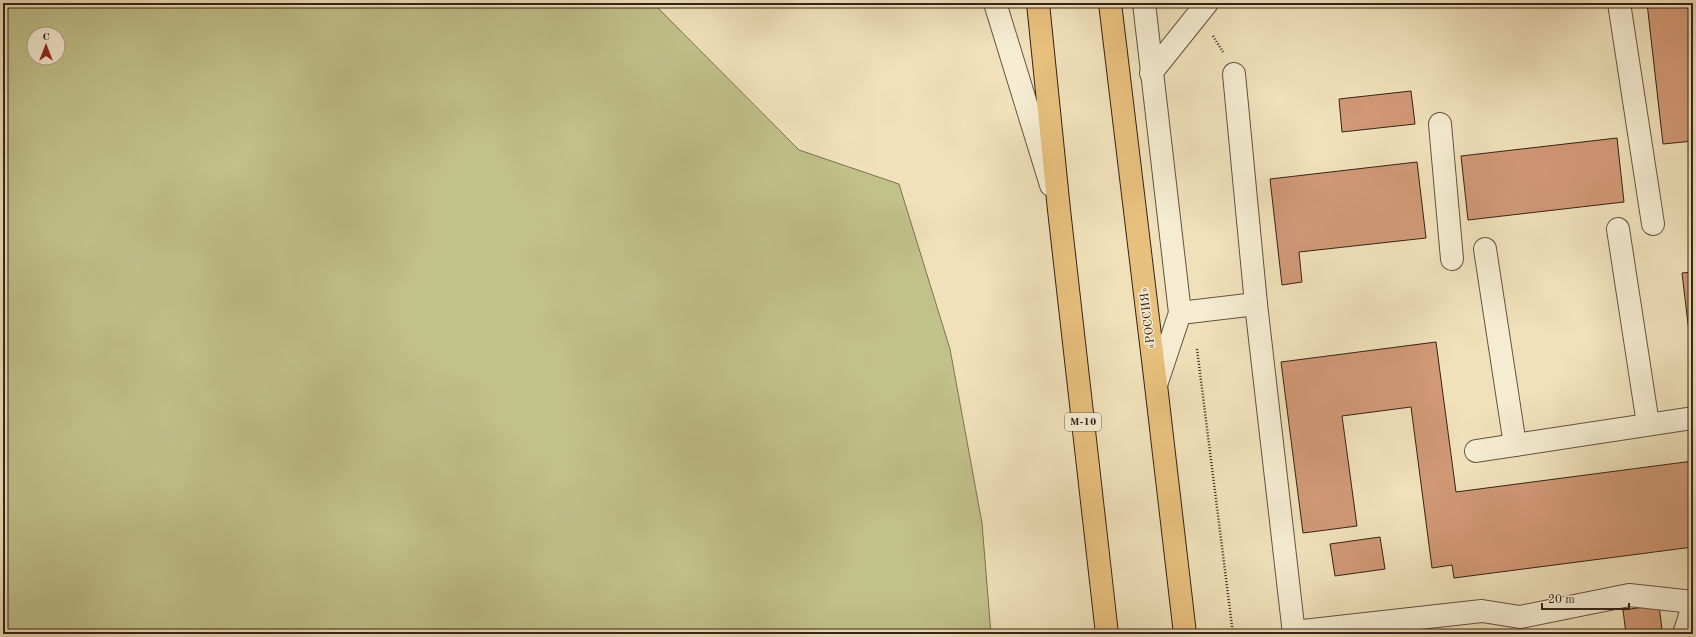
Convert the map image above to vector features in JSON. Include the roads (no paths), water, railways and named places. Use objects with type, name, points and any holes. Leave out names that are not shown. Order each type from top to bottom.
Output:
[{"type":"highway","name":"М-10","points":[[1038,3],[1059,210],[1107,634]]},
{"type":"highway","name":"«РОССИЯ»","points":[[1110,3],[1184,634]]},
{"type":"street","points":[[995,3],[1059,210]]},
{"type":"street","points":[[1144,3],[1151,73],[1186,312],[1156,385]]},
{"type":"street","points":[[1619,3],[1653,224]]},
{"type":"street","points":[[1151,73],[1203,8]]},
{"type":"street","points":[[1234,74],[1256,304],[1294,633],[1482,611],[1521,626],[1629,595],[1693,602]]},
{"type":"street","points":[[1440,124],[1452,259]]},
{"type":"street","points":[[1618,229],[1648,424]]},
{"type":"street","points":[[1486,249],[1515,445]]},
{"type":"street","points":[[1186,312],[1256,304]]},
{"type":"street","points":[[1476,451],[1693,418]]},
{"type":"street","points":[[1684,634],[1693,606]]}]
